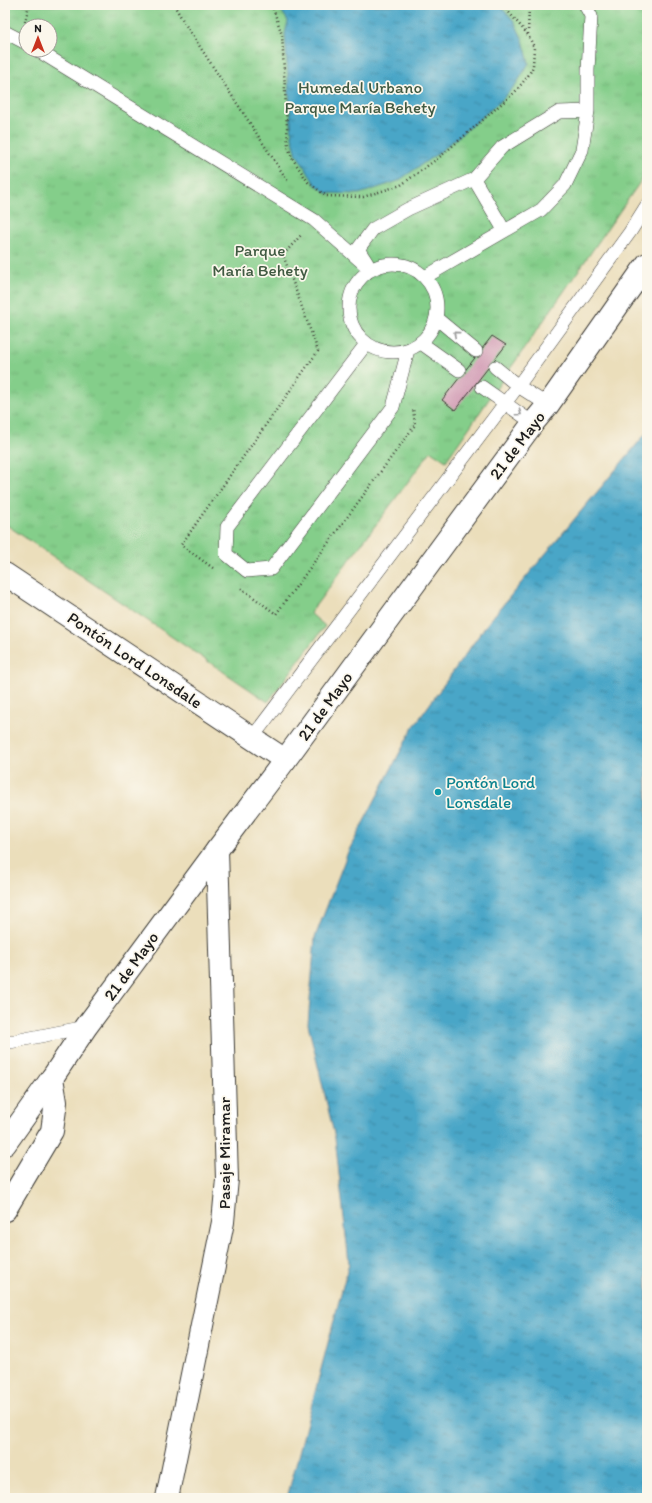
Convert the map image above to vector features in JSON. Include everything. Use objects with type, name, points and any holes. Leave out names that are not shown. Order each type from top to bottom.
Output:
[{"type":"street","name":"21 de Mayo","points":[[5,1144],[86,1028],[533,423],[548,405],[646,266]]},
{"type":"street","name":"Pontón Lord Lonsdale","points":[[5,574],[285,760]]},
{"type":"street","name":"Pasaje Miramar","points":[[167,1498],[222,1229],[226,1198],[227,1171],[217,850]]},
{"type":"street","points":[[5,1210],[52,1131],[56,1102],[52,1078]]},
{"type":"lane","points":[[425,277],[541,210],[565,185],[582,150],[588,111],[588,70],[591,16],[585,5]]},
{"type":"lane","points":[[5,32],[18,39]]},
{"type":"lane","points":[[50,58],[314,220],[370,270]]},
{"type":"lane","points":[[370,270],[358,249],[373,229],[408,209],[474,179],[502,147],[559,112],[588,111]]},
{"type":"lane","points":[[474,179],[504,230]]},
{"type":"lane","points":[[252,738],[518,386],[630,232],[647,205]]},
{"type":"lane","points":[[384,264],[399,264],[413,268],[425,277],[433,289],[437,303],[436,318],[431,331],[421,343],[408,350],[394,353],[379,351],[366,344],[356,334],[350,320],[348,306],[351,291],[359,279],[370,270],[384,264]]},
{"type":"lane","points":[[436,318],[476,351]]},
{"type":"lane","points":[[421,343],[459,370]]},
{"type":"lane","points":[[366,344],[227,527],[226,554],[247,571],[271,569],[393,407],[408,350]]},
{"type":"lane","points":[[495,367],[518,386],[548,405]]},
{"type":"lane","points":[[482,387],[533,423]]},
{"type":"lane","points":[[5,1040],[10,1042],[86,1028]]},
{"type":"path","points":[[174,5],[292,188]]},
{"type":"path","points":[[272,5],[282,35],[288,146],[292,158],[308,182],[326,196],[363,197],[401,185],[441,156],[515,92],[528,76],[533,67],[534,47],[528,35],[503,5]]},
{"type":"path","points":[[528,5],[528,35]]},
{"type":"green space","name":"Parque María Behety","points":[[5,5],[647,5],[647,172],[446,461],[431,451],[310,613],[325,626],[268,702],[5,524]]},
{"type":"water","name":"Humedal Urbano Parque María Behety","points":[[278,5],[499,5],[514,21],[523,40],[529,63],[517,83],[501,101],[441,151],[398,181],[359,194],[327,193],[315,184],[297,155],[292,137],[285,34],[288,21]]},
{"type":"water","points":[[647,432],[647,1498],[287,1498],[349,1263],[335,1138],[308,1024],[315,937],[348,852],[412,729],[487,624]]},
{"type":"building","points":[[492,336],[506,345],[455,410],[442,400]]},
{"type":"place","name":"Pontón Lord Lonsdale","points":[[438,792]]}]
